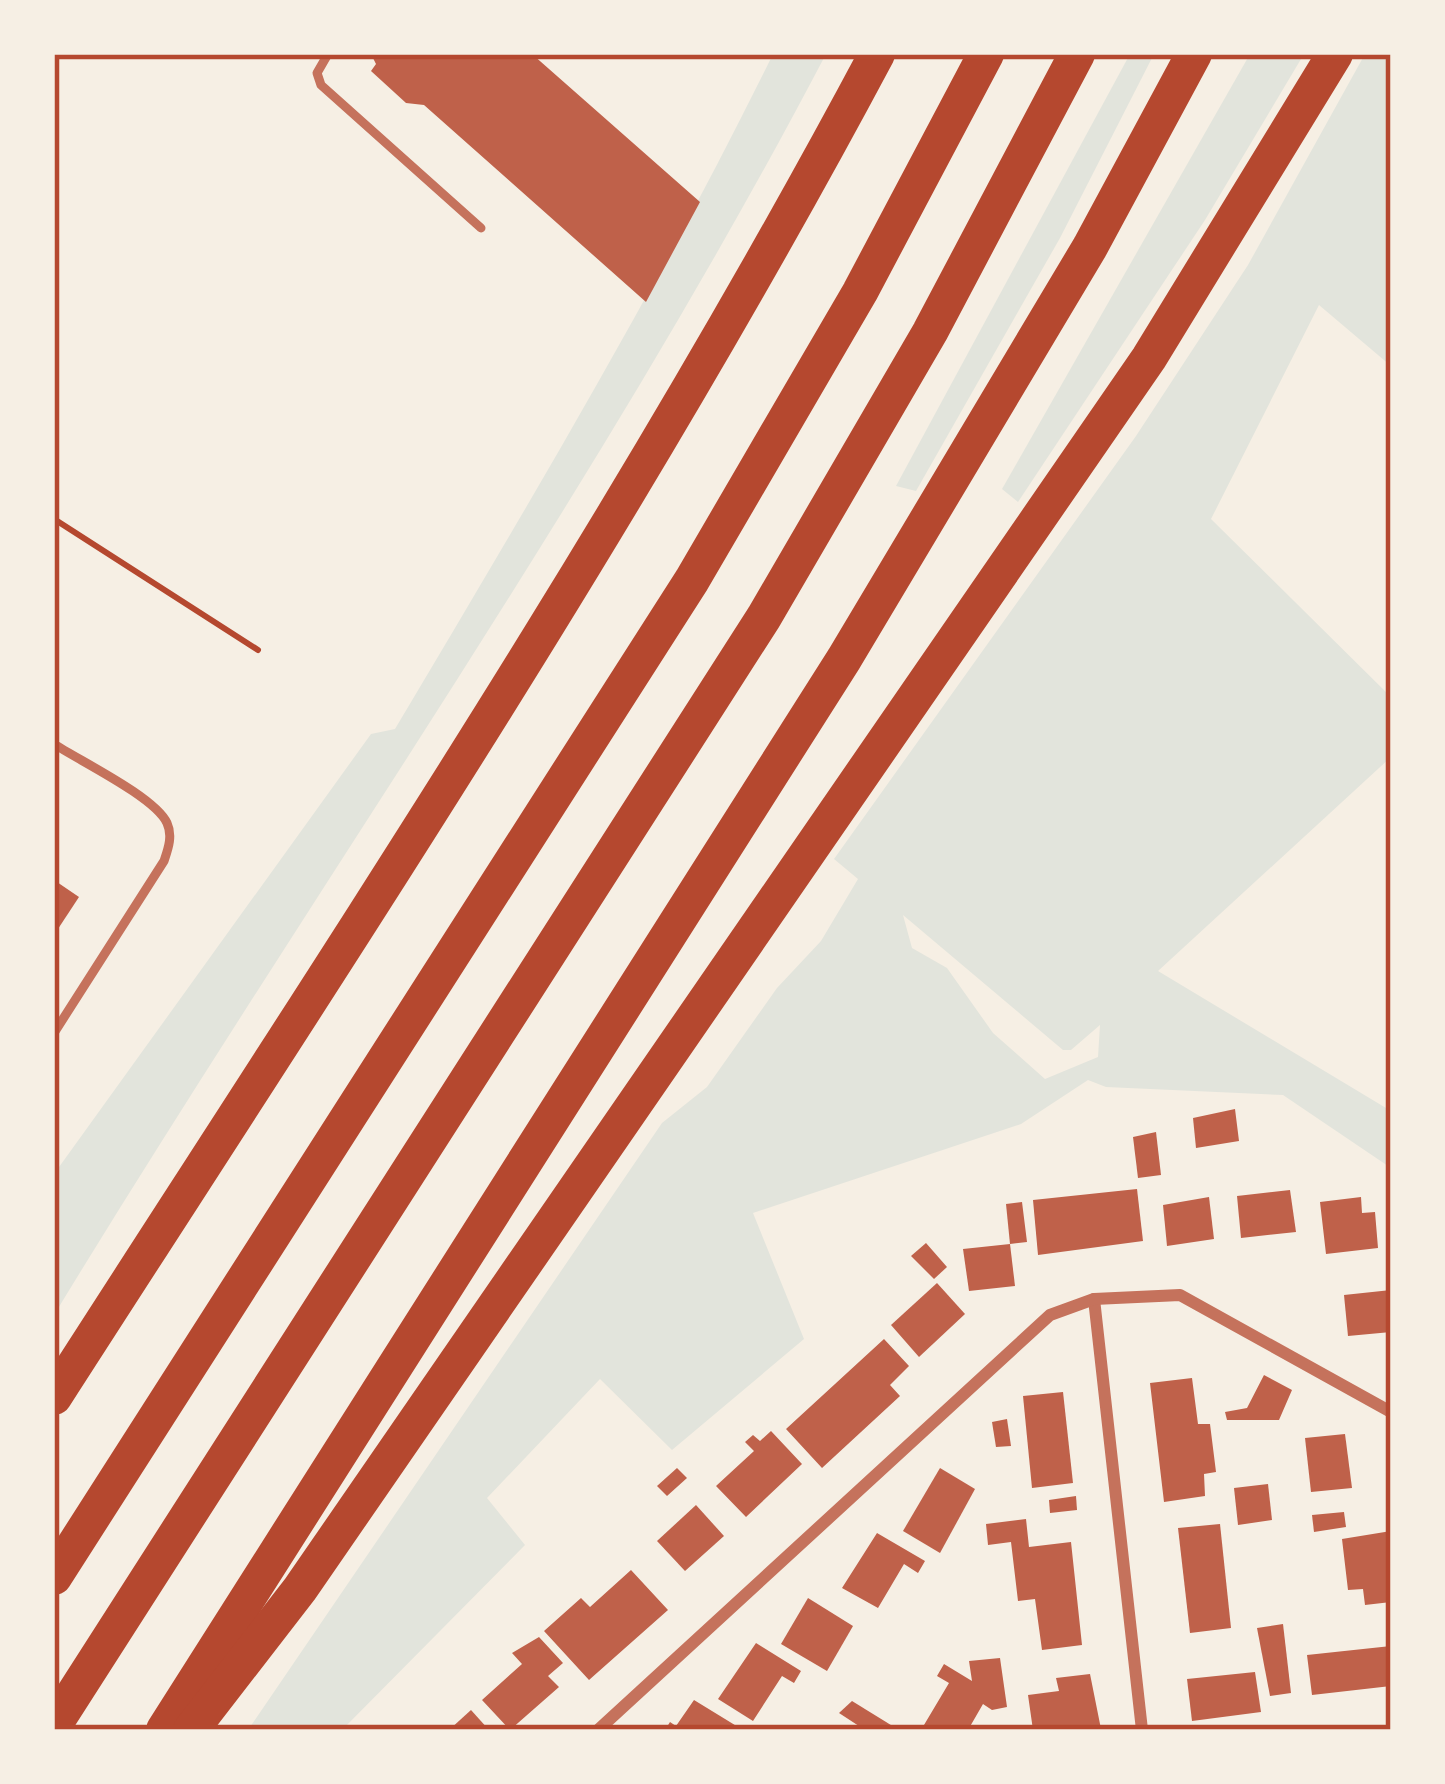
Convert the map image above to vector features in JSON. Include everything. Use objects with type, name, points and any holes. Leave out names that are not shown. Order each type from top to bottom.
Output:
[{"type":"highway","points":[[54,1397],[613,525],[777,243],[877,54]]},
{"type":"highway","points":[[54,1577],[692,580],[860,292],[986,54]]},
{"type":"highway","points":[[54,1725],[764,617],[930,332],[1077,54]]},
{"type":"highway","points":[[164,1730],[856,640],[1079,267],[1194,54]]},
{"type":"highway","points":[[191,1730],[300,1589],[1050,505],[1232,229],[1335,54]]},
{"type":"street","points":[[598,1730],[1050,1315],[1094,1299],[1180,1295],[1391,1412]]},
{"type":"street","points":[[1094,1299],[1142,1730]]},
{"type":"lane","points":[[328,54],[317,73],[321,85],[481,229]]},
{"type":"lane","points":[[54,744],[154,808],[168,824],[170,842],[164,861],[54,1033]]},
{"type":"path","points":[[54,519],[258,650]]},
{"type":"shaded area","points":[[773,54],[826,54],[738,216],[549,534],[54,1315],[54,1174],[371,734],[395,729],[638,311]]},
{"type":"shaded area","points":[[1130,54],[1154,54],[1060,238],[916,491],[896,486]]},
{"type":"shaded area","points":[[1250,54],[1304,54],[1205,220],[1018,502],[1002,489]]},
{"type":"shaded area","points":[[1365,54],[1391,54],[1391,366],[1319,305],[1211,519],[1391,697],[1391,757],[1158,971],[1391,1111],[1391,1168],[1283,1095],[1106,1087],[1088,1080],[1021,1124],[753,1213],[804,1339],[672,1450],[600,1379],[487,1498],[525,1545],[342,1730],[248,1730],[662,1123],[707,1087],[777,988],[821,941],[858,879],[834,859],[1136,436],[1248,265]],"holes":[[[903,915],[1063,1050],[1071,1050],[1100,1025],[1098,1057],[1045,1079],[993,1033],[947,968],[912,948]]]},
{"type":"building","points":[[371,54],[532,54],[700,202],[646,302],[424,105],[406,103],[371,71],[376,64]]},
{"type":"building","points":[[54,880],[79,897],[54,935]]},
{"type":"building","points":[[1235,1109],[1239,1141],[1196,1148],[1193,1118]]},
{"type":"building","points":[[1156,1132],[1161,1175],[1138,1178],[1133,1137]]},
{"type":"building","points":[[1137,1189],[1143,1241],[1038,1255],[1033,1200]]},
{"type":"building","points":[[1290,1190],[1296,1232],[1241,1238],[1237,1196]]},
{"type":"building","points":[[1209,1197],[1214,1239],[1167,1246],[1163,1205]]},
{"type":"building","points":[[1361,1197],[1362,1213],[1375,1212],[1378,1248],[1326,1254],[1320,1202]]},
{"type":"building","points":[[1022,1202],[1027,1242],[1010,1244],[1006,1204]]},
{"type":"building","points":[[926,1243],[947,1267],[934,1279],[911,1256]]},
{"type":"building","points":[[1010,1244],[1015,1286],[969,1291],[963,1249]]},
{"type":"building","points":[[937,1283],[965,1314],[919,1357],[891,1325]]},
{"type":"building","points":[[1391,1290],[1391,1332],[1348,1336],[1344,1295]]},
{"type":"building","points":[[884,1339],[909,1366],[890,1385],[900,1396],[822,1468],[786,1429]]},
{"type":"building","points":[[1264,1375],[1292,1390],[1279,1420],[1227,1420],[1225,1412],[1247,1408]]},
{"type":"building","points":[[1192,1378],[1198,1424],[1210,1424],[1216,1472],[1204,1474],[1205,1496],[1164,1502],[1150,1383]]},
{"type":"building","points":[[1063,1392],[1073,1483],[1032,1488],[1023,1396]]},
{"type":"building","points":[[1007,1419],[1011,1446],[996,1447],[992,1422]]},
{"type":"building","points":[[771,1431],[802,1464],[746,1517],[716,1486],[754,1451],[745,1442],[753,1435],[760,1441]]},
{"type":"building","points":[[1345,1434],[1352,1488],[1311,1492],[1305,1438]]},
{"type":"building","points":[[677,1468],[687,1478],[667,1496],[657,1486]]},
{"type":"building","points":[[940,1468],[975,1489],[940,1553],[903,1531]]},
{"type":"building","points":[[1268,1484],[1272,1520],[1238,1525],[1234,1488]]},
{"type":"building","points":[[1076,1496],[1077,1510],[1050,1513],[1049,1500]]},
{"type":"building","points":[[696,1505],[724,1536],[685,1571],[657,1541]]},
{"type":"building","points":[[1344,1512],[1346,1527],[1314,1532],[1312,1515]]},
{"type":"building","points":[[1026,1519],[1029,1547],[1071,1542],[1082,1645],[1042,1650],[1035,1599],[1018,1601],[1011,1542],[988,1545],[986,1524]]},
{"type":"building","points":[[1220,1524],[1231,1628],[1190,1633],[1178,1528]]},
{"type":"building","points":[[1391,1531],[1391,1602],[1365,1605],[1363,1589],[1348,1590],[1342,1539]]},
{"type":"building","points":[[877,1533],[925,1561],[918,1573],[904,1564],[878,1608],[842,1588]]},
{"type":"building","points":[[631,1570],[668,1610],[589,1680],[544,1631],[581,1598],[590,1607]]},
{"type":"building","points":[[808,1598],[853,1626],[827,1671],[781,1644]]},
{"type":"building","points":[[1283,1624],[1291,1693],[1270,1696],[1257,1628]]},
{"type":"building","points":[[539,1637],[563,1663],[548,1676],[559,1687],[510,1730],[482,1700],[522,1664],[512,1653]]},
{"type":"building","points":[[756,1643],[801,1671],[794,1683],[782,1676],[753,1721],[718,1699]]},
{"type":"building","points":[[1391,1646],[1391,1686],[1312,1695],[1307,1655]]},
{"type":"building","points":[[1000,1658],[1007,1707],[992,1710],[983,1704],[968,1730],[921,1730],[949,1683],[937,1676],[944,1664],[972,1681],[969,1661]]},
{"type":"building","points":[[1255,1672],[1261,1712],[1192,1721],[1187,1679]]},
{"type":"building","points":[[1090,1674],[1101,1729],[1033,1730],[1028,1695],[1059,1691],[1056,1678]]},
{"type":"building","points":[[694,1700],[743,1730],[665,1730],[670,1722],[676,1726]]},
{"type":"building","points":[[852,1701],[899,1730],[865,1730],[839,1713]]},
{"type":"building","points":[[471,1710],[489,1730],[449,1730]]}]
